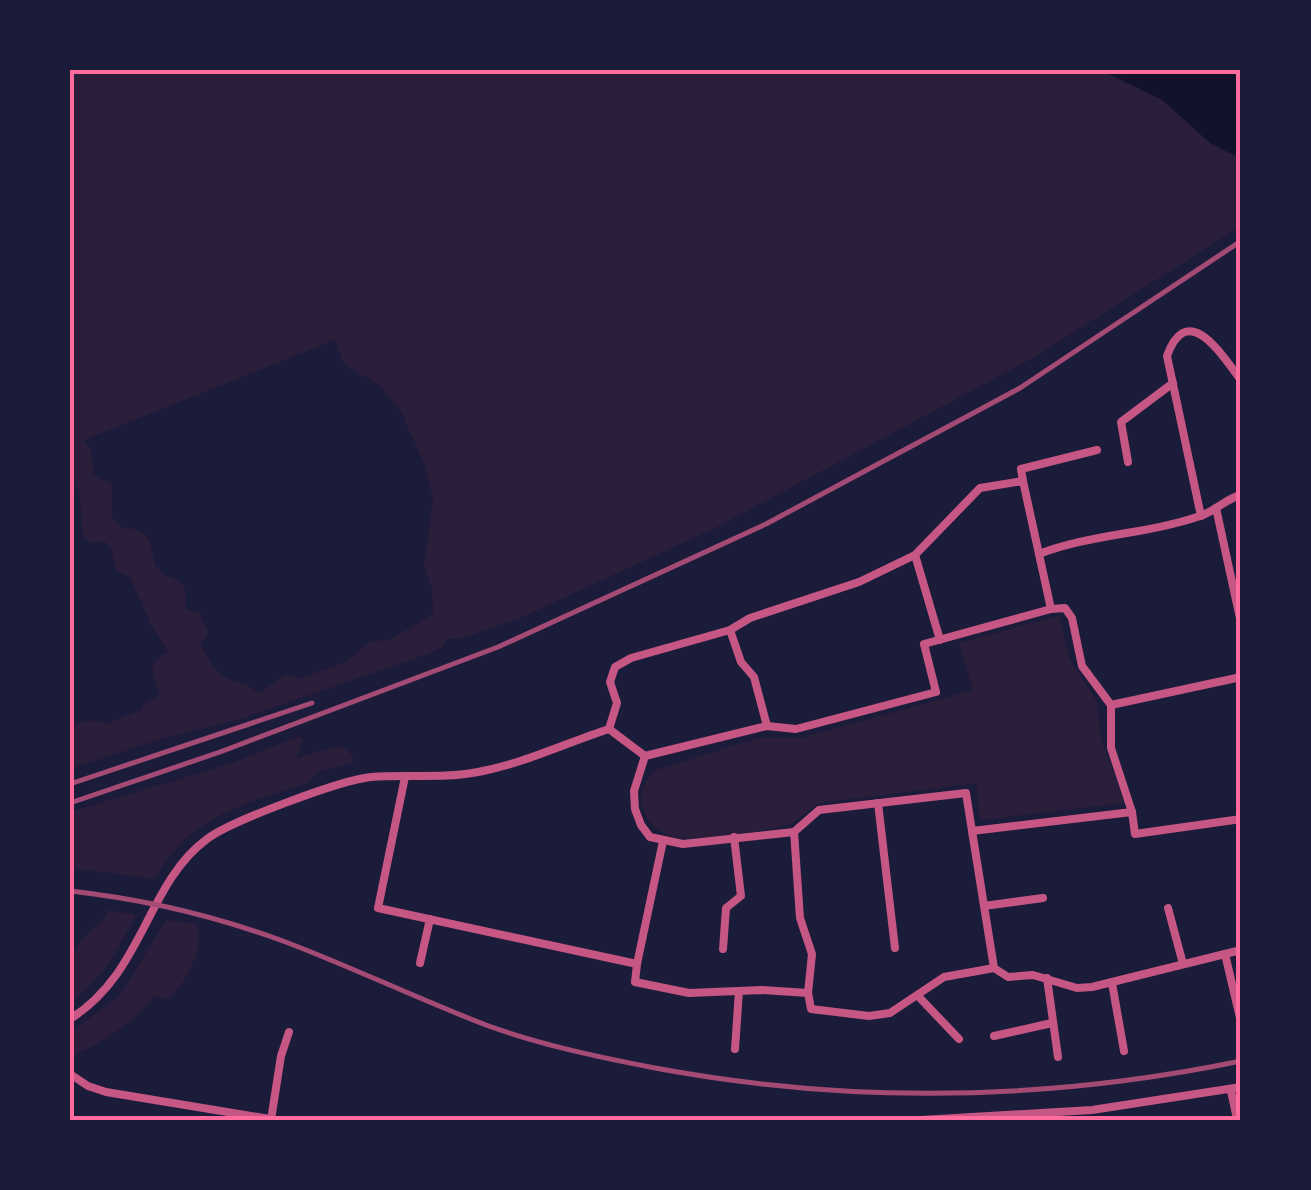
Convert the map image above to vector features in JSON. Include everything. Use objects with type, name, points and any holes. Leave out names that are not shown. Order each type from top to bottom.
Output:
[{"type":"street","points":[[1202,516],[1166,356],[1179,336],[1189,332],[1206,336],[1241,380]]},
{"type":"street","points":[[1128,462],[1121,422],[1173,384]]},
{"type":"street","points":[[1051,609],[1020,468],[1097,450]]},
{"type":"street","points":[[609,729],[617,703],[610,682],[615,667],[631,658],[730,630],[750,618],[859,582],[915,556],[980,488],[1023,481]]},
{"type":"street","points":[[1039,554],[1062,545],[1202,516],[1226,498],[1241,495]]},
{"type":"street","points":[[1216,508],[1237,587],[1241,623]]},
{"type":"street","points":[[915,556],[940,640]]},
{"type":"street","points":[[645,756],[767,726],[796,729],[936,692],[924,644],[1065,608],[1072,618],[1082,666],[1111,705],[1111,748],[1132,812],[1135,834],[1241,819]]},
{"type":"street","points":[[730,630],[740,662],[754,677],[767,726]]},
{"type":"street","points":[[1111,705],[1241,678]]},
{"type":"street","points":[[609,729],[645,756]]},
{"type":"street","points":[[70,1020],[108,989],[179,867],[200,844],[229,825],[372,777],[478,772],[609,729]]},
{"type":"street","points":[[645,756],[634,791],[641,825],[650,837],[682,844],[794,832],[819,810],[966,793],[994,968]]},
{"type":"street","points":[[404,778],[378,908],[637,964]]},
{"type":"street","points":[[878,803],[895,948]]},
{"type":"street","points":[[972,831],[1132,812]]},
{"type":"street","points":[[794,832],[800,918],[812,954],[808,993],[811,1009],[869,1016],[890,1013],[944,978],[994,968],[1008,977],[1047,978],[1076,988],[1112,983],[1241,950]]},
{"type":"street","points":[[722,949],[726,908],[742,896],[734,837]]},
{"type":"street","points":[[663,840],[634,982],[689,993],[808,993]]},
{"type":"street","points":[[984,906],[1043,898]]},
{"type":"street","points":[[1168,908],[1183,964]]},
{"type":"street","points":[[420,963],[430,920]]},
{"type":"street","points":[[1226,954],[1241,1022]]},
{"type":"street","points":[[1047,978],[1058,1057]]},
{"type":"street","points":[[1112,983],[1124,1051]]},
{"type":"street","points":[[735,1049],[739,991]]},
{"type":"street","points":[[918,996],[959,1039]]},
{"type":"street","points":[[994,1036],[1052,1023]]},
{"type":"street","points":[[70,1074],[98,1090],[202,1115],[274,1120],[281,1056],[288,1032]]},
{"type":"street","points":[[921,1120],[1092,1110],[1241,1087]]},
{"type":"street","points":[[1231,1091],[1237,1119]]},
{"type":"street","points":[[441,1120],[479,1120]]},
{"type":"shaded area","points":[[70,70],[1123,70],[1241,154],[1241,226],[1033,358],[717,527],[527,615],[461,639],[447,639],[443,647],[428,654],[240,719],[161,739],[70,769],[70,727],[88,721],[106,724],[141,710],[143,704],[159,696],[153,666],[168,652],[130,577],[116,571],[111,547],[104,541],[92,543],[83,536],[79,491],[70,471]],"holes":[[[335,340],[344,364],[380,386],[392,400],[425,466],[433,500],[424,566],[432,588],[433,614],[391,639],[371,642],[345,662],[301,678],[285,675],[259,694],[226,677],[212,664],[201,645],[208,632],[200,614],[186,609],[182,584],[156,566],[148,538],[134,529],[121,527],[112,517],[112,484],[94,475],[91,450],[84,440]]]},
{"type":"shaded area","points":[[1100,70],[1241,70],[1241,159],[1210,143],[1162,100]]},
{"type":"shaded area","points":[[1059,616],[1070,659],[1097,702],[1101,738],[1125,803],[980,820],[976,783],[820,803],[788,824],[718,836],[673,837],[646,817],[643,789],[656,770],[758,738],[801,738],[973,690],[959,643]]},
{"type":"shaded area","points":[[299,736],[303,740],[296,758],[338,746],[349,751],[355,761],[317,773],[306,784],[239,807],[201,827],[184,841],[155,879],[70,868],[70,812],[232,763]]},
{"type":"shaded area","points":[[108,910],[136,915],[100,974],[70,1003],[75,950]]},
{"type":"shaded area","points":[[166,920],[197,924],[196,954],[181,984],[168,999],[154,996],[116,1032],[70,1056],[70,1032],[120,996]]},
{"type":"railway","points":[[70,803],[220,752],[498,647],[766,524],[1020,388],[1241,241]]},
{"type":"railway","points":[[70,784],[312,703]]},
{"type":"railway","points":[[70,891],[152,904],[257,932],[528,1039],[728,1080],[801,1088],[948,1093],[1095,1084],[1241,1061]]}]
